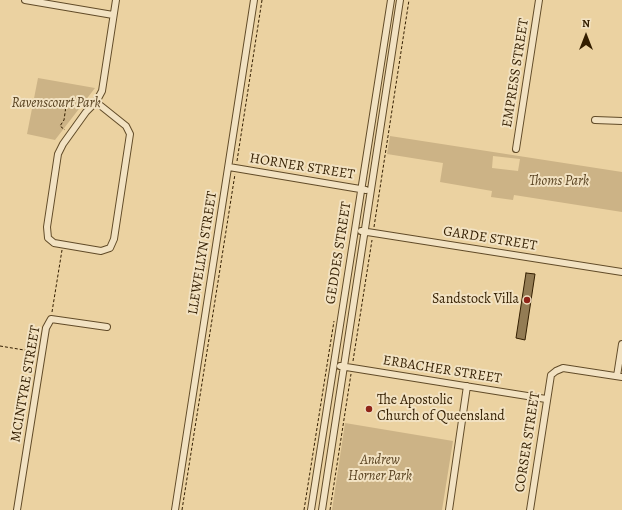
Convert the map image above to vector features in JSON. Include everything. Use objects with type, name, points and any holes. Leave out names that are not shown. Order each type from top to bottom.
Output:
[{"type":"street","points":[[25,0],[113,15]]},
{"type":"street","points":[[96,102],[126,126],[130,134],[114,239],[110,248],[101,251],[54,243],[48,238],[47,227],[58,154],[70,134],[86,112],[96,102],[102,91],[116,0]]},
{"type":"street","name":"LLEWELLYN STREET","points":[[175,510],[254,0]]},
{"type":"street","name":"GEDDES STREET","points":[[311,510],[391,0]]},
{"type":"street","name":"GEDDES STREET","points":[[322,510],[400,0]]},
{"type":"street","name":"EMPRESS STREET","points":[[516,149],[539,0]]},
{"type":"street","points":[[386,37],[394,38]]},
{"type":"street","points":[[595,120],[622,121]]},
{"type":"street","name":"HORNER STREET","points":[[229,167],[371,191]]},
{"type":"street","name":"GARDE STREET","points":[[355,230],[622,272]]},
{"type":"street","name":"MCINTYRE STREET","points":[[17,510],[46,328],[51,319],[107,327]]},
{"type":"street","points":[[619,377],[622,344]]},
{"type":"street","name":"ERBACHER STREET","points":[[334,365],[546,399]]},
{"type":"street","name":"CORSER STREET","points":[[530,510],[550,378],[556,371],[563,368],[619,377]]},
{"type":"street","points":[[449,510],[468,386]]},
{"type":"path","points":[[182,510],[262,0]]},
{"type":"path","points":[[330,510],[409,0]]},
{"type":"path","points":[[52,103],[58,100],[63,101],[66,106],[64,120],[57,129]]},
{"type":"path","points":[[60,126],[70,134]]},
{"type":"path","points":[[51,319],[63,244]]},
{"type":"path","points":[[0,346],[42,353]]},
{"type":"green space","name":"Ravenscourt Park","points":[[38,78],[95,88],[55,140],[27,134]]},
{"type":"green space","name":"Thoms Park","points":[[390,136],[622,172],[622,212],[514,195],[513,200],[491,197],[492,191],[440,182],[443,163],[387,154]],"holes":[[[493,156],[520,159],[518,171],[492,168]]]},
{"type":"green space","name":"Andrew Horner Park","points":[[345,423],[453,441],[442,510],[332,510]]},
{"type":"building","name":"Sandstock Villa","points":[[526,273],[535,274],[525,340],[516,338]]},
{"type":"place","name":"Sandstock Villa","points":[[527,300]]},
{"type":"place","name":"The Apostolic Church of Queensland","points":[[369,409]]}]
